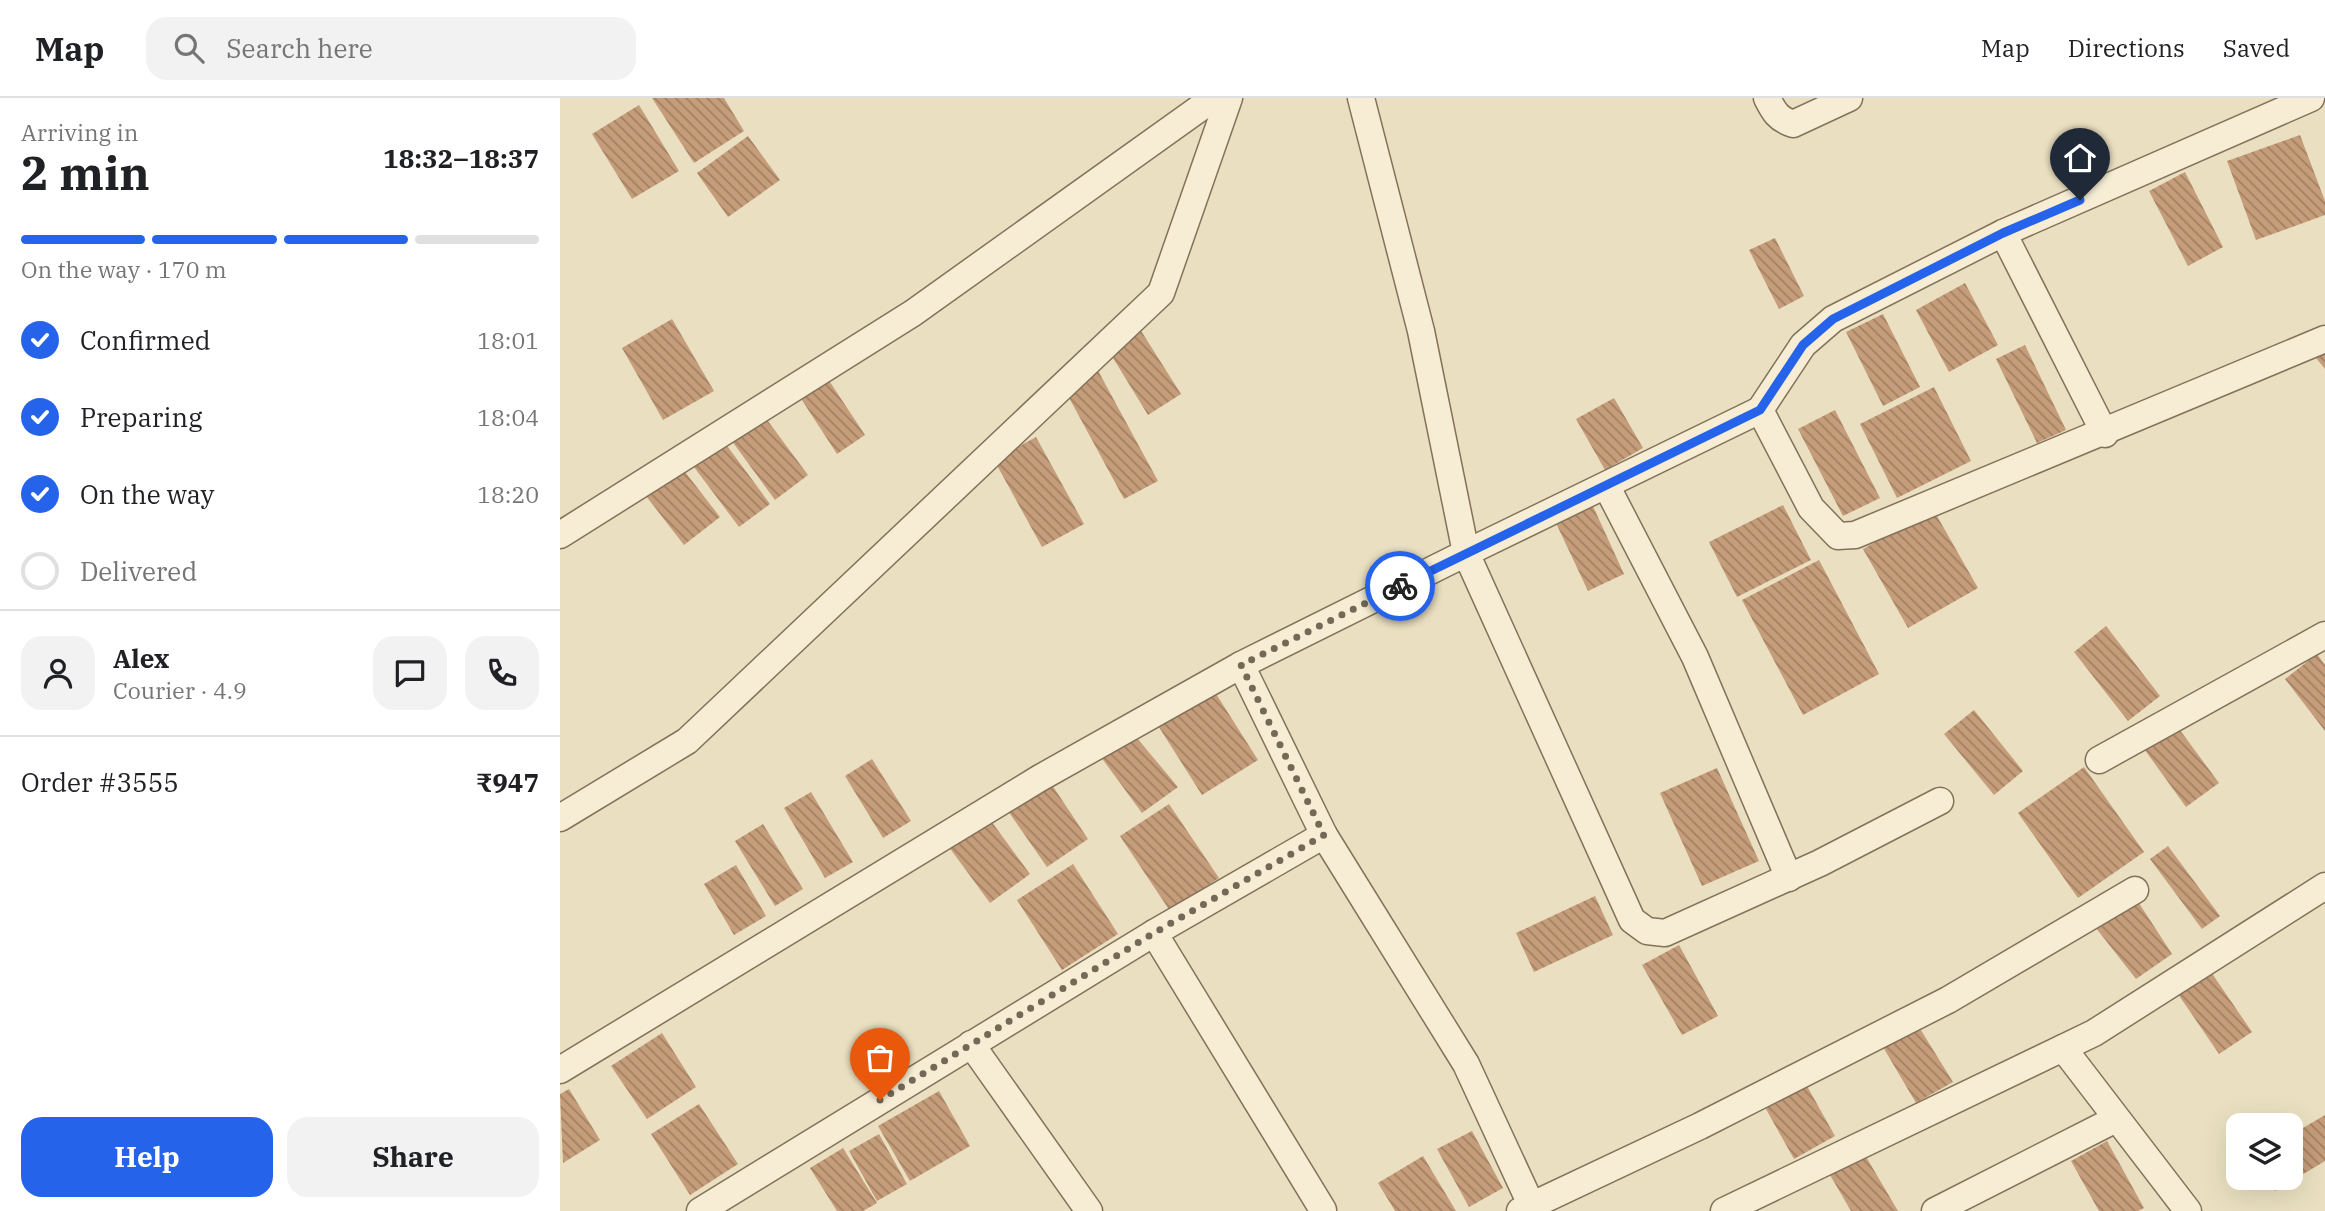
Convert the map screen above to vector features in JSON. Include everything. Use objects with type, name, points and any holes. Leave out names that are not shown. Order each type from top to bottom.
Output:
[{"type":"street","points":[[560,535],[913,313],[1214,98]]},
{"type":"street","points":[[560,818],[687,741],[1161,293],[1229,98]]},
{"type":"street","points":[[1361,98],[1421,331],[1466,554],[1632,920],[1647,931],[1665,933],[1788,878],[1940,802]]},
{"type":"street","points":[[1767,98],[1774,113],[1793,124],[1849,98]]},
{"type":"street","points":[[560,1069],[1040,778],[1241,665],[1760,410],[1803,345],[1833,319],[2003,233],[2311,98]]},
{"type":"street","points":[[2003,233],[2105,433]]},
{"type":"street","points":[[1760,410],[1811,508],[1838,536],[1855,535],[2325,339]]},
{"type":"street","points":[[1607,487],[1695,657],[1788,878]]},
{"type":"street","points":[[2099,760],[2325,635]]},
{"type":"street","points":[[1241,665],[1324,835],[1466,1064],[1528,1209],[1700,1126],[1948,1000],[2135,890]]},
{"type":"street","points":[[699,1211],[1154,933],[1324,835]]},
{"type":"street","points":[[1724,1211],[2094,1033],[2325,886]]},
{"type":"street","points":[[1154,933],[1323,1210]]},
{"type":"street","points":[[971,1044],[1089,1211]]},
{"type":"street","points":[[2063,1048],[2188,1211]]},
{"type":"street","points":[[1935,1211],[2116,1119]]},
{"type":"building","points":[[652,98],[724,98],[744,131],[694,163]]},
{"type":"building","points":[[639,105],[679,171],[632,199],[592,134]]},
{"type":"building","points":[[2300,135],[2325,201],[2325,215],[2256,240],[2227,161]]},
{"type":"building","points":[[748,136],[780,180],[728,217],[697,173]]},
{"type":"building","points":[[2185,172],[2223,247],[2188,266],[2149,191]]},
{"type":"building","points":[[1775,238],[1804,296],[1779,309],[1749,250]]},
{"type":"building","points":[[1965,283],[1998,345],[1949,372],[1916,310]]},
{"type":"building","points":[[1883,314],[1920,387],[1883,406],[1846,332]]},
{"type":"building","points":[[672,319],[714,391],[663,420],[622,348]]},
{"type":"building","points":[[1138,326],[1181,394],[1148,415],[1110,353]]},
{"type":"building","points":[[2025,345],[2066,430],[2037,443],[1996,359]]},
{"type":"building","points":[[2325,351],[2325,369],[2316,358]]},
{"type":"building","points":[[1096,367],[1158,481],[1124,499],[1067,394]]},
{"type":"building","points":[[824,373],[865,435],[837,454],[796,391]]},
{"type":"building","points":[[1934,387],[1971,461],[1897,498],[1860,424]]},
{"type":"building","points":[[1614,398],[1643,448],[1605,470],[1576,419]]},
{"type":"building","points":[[1835,410],[1880,498],[1843,516],[1798,429]]},
{"type":"building","points":[[762,413],[808,475],[775,500],[729,437]]},
{"type":"building","points":[[1036,437],[1084,524],[1042,547],[994,460]]},
{"type":"building","points":[[725,443],[770,504],[739,527],[694,467]]},
{"type":"building","points":[[682,468],[720,517],[684,545],[646,496]]},
{"type":"building","points":[[1592,504],[1624,574],[1588,591],[1555,521]]},
{"type":"building","points":[[1783,505],[1811,560],[1737,597],[1709,542]]},
{"type":"building","points":[[1933,509],[1978,588],[1908,628],[1863,549]]},
{"type":"building","points":[[1819,560],[1879,674],[1803,715],[1742,600]]},
{"type":"building","points":[[2106,626],[2160,696],[2128,721],[2074,652]]},
{"type":"building","points":[[2317,654],[2325,665],[2325,731],[2285,679]]},
{"type":"building","points":[[1213,689],[1258,760],[1202,795],[1157,724]]},
{"type":"building","points":[[1974,710],[2023,771],[1994,795],[1944,734]]},
{"type":"building","points":[[2174,722],[2219,783],[2186,807],[2142,746]]},
{"type":"building","points":[[1131,731],[1178,787],[1142,813],[1098,753]]},
{"type":"building","points":[[872,759],[911,821],[883,838],[845,776]]},
{"type":"building","points":[[2084,767],[2144,852],[2078,898],[2018,813]]},
{"type":"building","points":[[1717,768],[1759,861],[1702,886],[1660,793]]},
{"type":"building","points":[[1050,782],[1088,839],[1047,867],[1008,811]]},
{"type":"building","points":[[811,792],[853,862],[825,878],[784,808]]},
{"type":"building","points":[[1169,804],[1219,878],[1170,911],[1120,836]]},
{"type":"building","points":[[986,814],[1030,874],[990,903],[946,843]]},
{"type":"building","points":[[763,824],[803,889],[775,906],[735,841]]},
{"type":"building","points":[[2168,846],[2220,916],[2202,929],[2150,859]]},
{"type":"building","points":[[1073,864],[1118,934],[1062,970],[1017,900]]},
{"type":"building","points":[[736,865],[766,916],[734,935],[704,884]]},
{"type":"building","points":[[1595,896],[1613,935],[1534,972],[1516,933]]},
{"type":"building","points":[[2137,900],[2172,954],[2136,979],[2096,928]]},
{"type":"building","points":[[1679,945],[1718,1016],[1682,1035],[1642,965]]},
{"type":"building","points":[[2211,972],[2252,1032],[2219,1054],[2178,994]]},
{"type":"building","points":[[1919,1027],[1953,1082],[1916,1103],[1883,1047]]},
{"type":"building","points":[[662,1033],[696,1087],[647,1119],[611,1066]]},
{"type":"building","points":[[1803,1079],[1835,1136],[1794,1159],[1762,1102]]},
{"type":"building","points":[[569,1089],[600,1140],[563,1163],[560,1094]]},
{"type":"building","points":[[939,1091],[970,1146],[910,1181],[878,1126]]},
{"type":"building","points":[[699,1104],[738,1164],[690,1195],[651,1134]]},
{"type":"building","points":[[2325,1115],[2325,1161],[2303,1174],[2303,1128]]},
{"type":"building","points":[[1472,1131],[1503,1188],[1469,1207],[1437,1149]]},
{"type":"building","points":[[879,1134],[907,1184],[877,1201],[849,1151]]},
{"type":"building","points":[[2107,1141],[2144,1208],[2138,1211],[2099,1211],[2071,1161]]},
{"type":"building","points":[[843,1148],[877,1203],[863,1211],[837,1211],[810,1168]]},
{"type":"building","points":[[1865,1155],[1898,1211],[1851,1211],[1830,1175]]},
{"type":"building","points":[[1423,1156],[1456,1211],[1395,1211],[1378,1183]]},
{"type":"way so far","points":[[880,1100],[1154,933],[1324,835],[1241,665],[1400,586]]},
{"type":"route","points":[[1400,586],[1760,410],[1803,345],[1833,319],[2003,233],[2080,200]]}]
